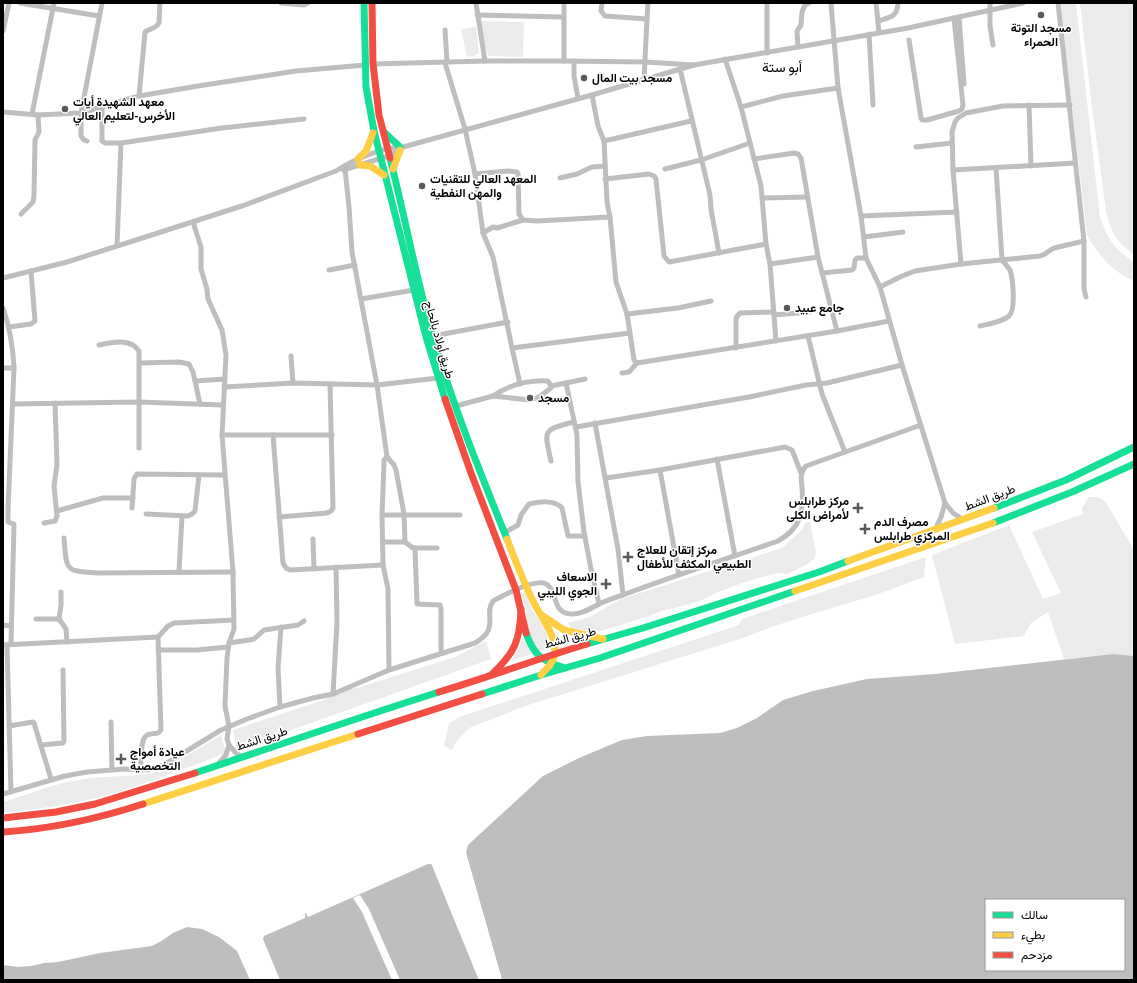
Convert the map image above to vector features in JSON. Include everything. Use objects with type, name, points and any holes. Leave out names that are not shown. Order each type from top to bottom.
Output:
[{"type":"main road","name":"طريق أولاد بالحاج","points":[[364,3],[366,87],[374,131],[384,175],[438,378],[471,473],[516,590],[524,627],[530,644],[540,658],[551,664],[566,668]]},
{"type":"main road","name":"طريق أولاد بالحاج","points":[[372,3],[373,64],[379,115],[433,336],[480,472],[526,586],[534,603],[548,625],[552,636],[555,653]]},
{"type":"main road","points":[[374,131],[367,152],[359,162],[370,166],[384,175]]},
{"type":"main road","points":[[382,131],[401,148],[393,169]]},
{"type":"main road","name":"طريق الشط","points":[[3,818],[43,815],[109,801],[364,716],[488,677],[555,653],[606,639],[819,572],[963,520],[1066,480],[1134,447]]},
{"type":"main road","name":"طريق الشط","points":[[3,832],[46,828],[113,814],[541,675],[648,642],[973,531],[1072,492],[1134,464]]},
{"type":"main road","points":[[488,677],[505,662],[516,647],[520,633],[521,609]]},
{"type":"main road","points":[[543,616],[564,630],[606,639]]},
{"type":"main road","points":[[541,675],[551,664],[555,653]]},
{"type":"street","points":[[3,31],[9,3]]},
{"type":"street","points":[[20,3],[54,6],[99,16]]},
{"type":"street","points":[[87,141],[81,136],[81,113],[102,3]]},
{"type":"street","points":[[139,96],[145,32],[149,29],[155,28],[159,23],[160,3]]},
{"type":"street","points":[[281,3],[308,3]]},
{"type":"street","points":[[476,3],[485,61]]},
{"type":"street","points":[[564,3],[564,61]]},
{"type":"street","points":[[602,3],[601,11],[605,16],[647,19]]},
{"type":"street","points":[[644,80],[648,3]]},
{"type":"street","points":[[767,3],[767,53]]},
{"type":"street","points":[[798,47],[797,31],[801,25],[802,12],[805,5],[809,3]]},
{"type":"street","points":[[831,3],[838,88],[861,216],[866,258],[880,287],[902,365],[945,502],[953,513],[963,520]]},
{"type":"street","points":[[876,3],[879,32]]},
{"type":"street","points":[[878,21],[893,16],[897,10],[898,3]]},
{"type":"street","points":[[990,3],[993,45]]},
{"type":"street","points":[[336,170],[344,169],[379,155],[465,129],[592,95],[694,65],[908,28],[1023,3]]},
{"type":"street","points":[[1058,3],[1084,241],[1084,289],[1086,297]]},
{"type":"street","points":[[21,214],[33,202],[34,196],[35,140],[38,132],[35,114],[54,6]]},
{"type":"street","points":[[477,15],[564,18]]},
{"type":"street","points":[[909,40],[922,120],[959,111],[962,109],[963,105],[956,18]]},
{"type":"street","points":[[956,18],[966,113]]},
{"type":"street","points":[[445,30],[446,63],[465,129],[475,174],[483,233],[494,257],[520,384]]},
{"type":"street","points":[[868,34],[872,105]]},
{"type":"street","points":[[725,59],[741,107],[761,186],[766,244],[770,264],[776,341]]},
{"type":"street","points":[[373,64],[485,61],[574,61],[644,62],[694,65]]},
{"type":"street","points":[[574,61],[575,84],[578,98]]},
{"type":"street","points":[[3,112],[35,114],[81,113],[139,96],[280,74],[365,65]]},
{"type":"street","points":[[680,69],[691,121],[710,195],[719,253]]},
{"type":"street","points":[[741,107],[783,96],[838,88]]},
{"type":"street","points":[[592,95],[598,126],[604,141],[607,202],[610,217],[616,282],[627,314],[634,360],[637,364]]},
{"type":"street","points":[[1029,105],[1031,166]]},
{"type":"street","points":[[961,264],[953,170],[952,132],[955,122],[966,113],[1003,106],[1070,105]]},
{"type":"street","points":[[102,107],[102,140],[105,143],[121,143],[222,128],[304,119]]},
{"type":"street","points":[[604,141],[691,121]]},
{"type":"street","points":[[117,246],[121,143]]},
{"type":"street","points":[[916,147],[952,143]]},
{"type":"street","points":[[665,169],[701,160],[750,144]]},
{"type":"street","points":[[754,159],[792,153],[798,154],[801,158],[818,257],[837,331]]},
{"type":"street","points":[[3,278],[67,262],[193,222],[273,195],[336,170],[348,163],[359,162]]},
{"type":"street","points":[[953,170],[1075,163]]},
{"type":"street","points":[[560,178],[577,174],[592,167],[605,166]]},
{"type":"street","points":[[980,326],[1002,320],[1010,315],[1013,308],[1012,278],[1009,269],[1002,260],[996,168]]},
{"type":"street","points":[[344,169],[349,207],[352,252],[377,386],[387,456],[396,470],[404,514],[405,542],[411,548],[437,548]]},
{"type":"street","points":[[475,174],[508,171],[517,172],[519,214],[523,220]]},
{"type":"street","points":[[606,179],[649,174],[654,176],[664,256],[667,260],[672,262],[766,244]]},
{"type":"street","points":[[762,198],[808,197]]},
{"type":"street","points":[[861,216],[957,212]]},
{"type":"street","points":[[483,233],[493,227],[497,228],[523,220],[537,222],[610,217]]},
{"type":"street","points":[[193,222],[201,247],[201,269],[207,289],[208,299],[222,330],[226,355],[222,405],[222,435],[234,620],[232,635],[228,645],[226,665],[226,706],[229,726],[227,739]]},
{"type":"street","points":[[864,237],[903,232]]},
{"type":"street","points":[[880,287],[915,271],[961,264],[1040,256],[1044,255],[1051,249],[1084,241]]},
{"type":"street","points":[[770,264],[818,257]]},
{"type":"street","points":[[822,273],[852,270],[857,258],[866,258]]},
{"type":"street","points":[[329,270],[355,266]]},
{"type":"street","points":[[9,327],[31,324],[35,321],[31,271]]},
{"type":"street","points":[[361,299],[414,290]]},
{"type":"street","points":[[627,314],[678,308],[711,301]]},
{"type":"street","points":[[3,308],[9,327],[13,348],[14,368],[6,509],[8,522],[14,524],[11,626],[7,645],[11,792]]},
{"type":"street","points":[[736,348],[736,318],[740,313],[774,314],[810,312]]},
{"type":"street","points":[[622,373],[629,372],[637,364],[837,331],[889,320]]},
{"type":"street","points":[[433,336],[508,322]]},
{"type":"street","points":[[512,348],[630,333]]},
{"type":"street","points":[[808,336],[819,384],[845,452]]},
{"type":"street","points":[[99,345],[114,342],[132,344],[136,346],[139,351],[138,448]]},
{"type":"street","points":[[291,356],[293,383]]},
{"type":"street","points":[[140,363],[185,363],[191,366],[200,404]]},
{"type":"street","points":[[551,461],[547,440],[548,433],[553,427],[595,423],[749,397],[806,385],[827,383],[902,365]]},
{"type":"street","points":[[3,368],[14,368]]},
{"type":"street","points":[[224,387],[293,383],[377,386],[438,378]]},
{"type":"street","points":[[493,396],[530,400],[540,397],[551,388],[551,386],[585,378]]},
{"type":"street","points":[[195,381],[225,380]]},
{"type":"street","points":[[456,406],[493,396],[505,389],[520,384],[548,381],[551,386]]},
{"type":"street","points":[[566,383],[575,424],[578,450],[578,482],[585,536],[599,604]]},
{"type":"street","points":[[279,517],[327,513],[331,511],[334,504],[330,384]]},
{"type":"street","points":[[13,404],[139,402],[222,405]]},
{"type":"street","points":[[44,523],[55,521],[57,516],[54,486],[57,464],[55,403]]},
{"type":"street","points":[[595,423],[618,549],[623,595]]},
{"type":"street","points":[[801,473],[808,464],[921,425]]},
{"type":"street","points":[[222,435],[332,434]]},
{"type":"street","points":[[274,435],[279,517],[284,563],[286,568],[290,570],[383,565]]},
{"type":"street","points":[[3,794],[51,779],[87,772],[148,770],[164,765],[229,726],[280,707],[333,694],[389,670],[476,643],[489,629],[491,603],[516,590],[540,583],[548,585],[557,606],[562,611],[568,614],[583,612],[623,595],[778,541],[794,529],[799,520],[802,509],[801,473],[792,450],[785,447],[660,470],[606,478]]},
{"type":"street","points":[[387,456],[384,463],[382,514],[384,542],[383,565],[388,589],[389,670]]},
{"type":"street","points":[[716,459],[735,556]]},
{"type":"street","points":[[660,470],[679,575]]},
{"type":"street","points":[[132,508],[134,479],[137,474],[224,474]]},
{"type":"street","points":[[146,514],[190,515],[195,511],[198,475]]},
{"type":"street","points":[[57,511],[103,498],[133,498]]},
{"type":"street","points":[[504,533],[518,525],[527,505],[553,502],[557,503],[562,508],[568,536],[585,536]]},
{"type":"street","points":[[935,530],[942,517],[945,502]]},
{"type":"street","points":[[382,514],[460,515]]},
{"type":"street","points":[[179,572],[182,516]]},
{"type":"street","points":[[64,538],[67,566],[70,569],[84,572],[232,572]]},
{"type":"street","points":[[313,539],[314,569]]},
{"type":"street","points":[[384,542],[405,542]]},
{"type":"street","points":[[416,548],[417,604],[440,605],[442,610],[441,653]]},
{"type":"street","points":[[333,694],[337,622],[336,567]]},
{"type":"street","points":[[62,592],[59,619],[66,629],[67,642]]},
{"type":"street","points":[[36,619],[59,619]]},
{"type":"street","points":[[140,770],[142,763],[142,743],[144,738],[148,734],[158,733],[161,730],[158,637],[163,630],[174,623],[234,620]]},
{"type":"street","points":[[158,650],[197,650],[228,645],[254,639],[264,630],[298,625],[304,621]]},
{"type":"street","points":[[3,625],[11,626]]},
{"type":"street","points":[[280,707],[278,668],[281,627]]},
{"type":"street","points":[[7,645],[158,637]]},
{"type":"street","points":[[41,744],[63,743],[64,741],[63,670]]},
{"type":"street","points":[[3,725],[33,722],[36,726],[51,779]]},
{"type":"street","points":[[111,722],[112,770]]},
{"type":"street","points":[[219,731],[227,739],[229,745],[242,757]]},
{"type":"street","points":[[215,766],[223,759],[229,745]]},
{"type":"shaded area","points":[[1060,3],[1076,3],[1100,218],[1112,243],[1134,262],[1134,281],[1112,268],[1096,249],[1087,235]]},
{"type":"shaded area","points":[[1080,3],[1134,3],[1134,255],[1119,241],[1110,225],[1106,211]]},
{"type":"shaded area","points":[[480,21],[524,22],[523,57],[488,56]]},
{"type":"shaded area","points":[[476,27],[479,53],[474,56],[467,57],[461,29]]},
{"type":"shaded area","points":[[1089,497],[1098,497],[1105,501],[1134,550],[1134,656],[1113,654],[1064,659],[1048,612],[1031,623],[1024,636],[955,644],[932,555],[1009,525],[1043,599],[1061,593],[1032,532],[1083,514],[1082,508]]},
{"type":"shaded area","points":[[806,522],[810,522],[816,552],[815,558],[808,564],[787,574],[777,573],[748,581],[718,592],[700,601],[664,610],[597,632],[571,628],[568,623],[590,617],[621,599],[782,548],[801,531]]},
{"type":"shaded area","points":[[926,557],[924,577],[876,595],[790,621],[743,638],[525,706],[469,728],[456,742],[452,750],[444,746],[449,723],[459,717],[739,625],[742,619]]},
{"type":"shaded area","points":[[525,592],[533,612],[546,629],[549,647],[546,650],[538,651],[534,647],[526,622],[526,609],[521,594]]},
{"type":"shaded area","points":[[523,638],[532,654],[511,661],[517,652]]},
{"type":"shaded area","points":[[486,641],[491,659],[238,749],[236,747],[233,730],[327,699],[327,697],[356,687],[357,688],[455,657]]},
{"type":"shaded area","points":[[1113,654],[1134,656],[1134,980],[502,980],[466,853],[468,845],[543,776],[579,758],[622,740],[647,736],[720,733],[737,728],[757,718],[783,700],[813,691],[867,679],[935,674]]},
{"type":"shaded area","points":[[221,735],[226,753],[167,775],[108,795],[56,806],[3,813],[3,802],[59,784],[88,778],[140,775],[161,771]]},
{"type":"shaded area","points":[[428,864],[432,865],[479,980],[280,980],[263,939],[264,936],[305,918],[305,913],[308,917]]},
{"type":"shaded area","points":[[187,927],[202,929],[219,937],[237,951],[250,980],[3,980],[3,965],[18,967],[31,966],[100,953],[152,946],[173,933]]},
{"type":"pier","points":[[464,853],[466,853],[502,980],[500,980]]},
{"type":"pier","points":[[432,865],[434,865],[481,980],[479,980]]},
{"type":"pier","points":[[360,895],[369,909],[400,980],[392,980],[362,912],[353,898]]},
{"type":"traffic: fast","points":[[364,3],[366,87],[374,131],[426,337],[445,399]]},
{"type":"traffic: fast","points":[[384,132],[400,147]]},
{"type":"traffic: fast","points":[[390,158],[433,337],[467,439],[507,539]]},
{"type":"traffic: fast","points":[[994,508],[1066,480],[1134,447]]},
{"type":"traffic: fast","points":[[993,523],[1072,492],[1134,464]]},
{"type":"traffic: fast","points":[[587,644],[643,628],[819,572],[848,561]]},
{"type":"traffic: fast","points":[[482,694],[600,658],[795,591]]},
{"type":"traffic: fast","points":[[526,633],[532,647],[540,656],[550,663],[565,668]]},
{"type":"traffic: fast","points":[[195,773],[439,692]]},
{"type":"traffic: slow","points":[[358,159],[366,151],[373,133]]},
{"type":"traffic: slow","points":[[393,169],[400,150]]},
{"type":"traffic: slow","points":[[360,165],[370,166],[384,175]]},
{"type":"traffic: slow","points":[[848,561],[994,508]]},
{"type":"traffic: slow","points":[[795,591],[993,523]]},
{"type":"traffic: slow","points":[[507,539],[526,586],[553,638],[555,655],[541,675]]},
{"type":"traffic: slow","points":[[543,616],[564,630],[603,639]]},
{"type":"traffic: slow","points":[[143,804],[358,734]]},
{"type":"traffic: jam","points":[[372,3],[373,64],[379,115],[390,158]]},
{"type":"traffic: jam","points":[[445,399],[471,473],[516,590],[526,633]]},
{"type":"traffic: jam","points":[[492,674],[506,659],[515,645],[519,629],[521,609]]},
{"type":"traffic: jam","points":[[439,692],[587,644]]},
{"type":"traffic: jam","points":[[358,734],[482,694]]},
{"type":"traffic: jam","points":[[3,818],[56,812],[95,804],[195,773]]},
{"type":"traffic: jam","points":[[3,832],[21,831],[74,822],[143,804]]},
{"type":"place","name":"مسجد التوتة الحمراء","points":[[1041,15]]},
{"type":"place","name":"مسجد بيت المال","points":[[584,78]]},
{"type":"place","name":"معهد الشهيدة أيات الأخرس-لتعليم العالي","points":[[65,109]]},
{"type":"place","name":"المعهد العالي للتقنيات والمهن النفطية","points":[[422,186]]},
{"type":"place","name":"جامع عبيد","points":[[787,308]]},
{"type":"place","name":"مسجد","points":[[530,398]]},
{"type":"place","name":"مركز طرابلس لأمراض الكلى","points":[[858,508]]},
{"type":"place","name":"مصرف الدم المركزي طرابلس","points":[[865,529]]},
{"type":"place","name":"مركز إتقان للعلاج الطبيعي المكثف للأطفال","points":[[628,557]]},
{"type":"place","name":"الاسعاف الجوي الليبي","points":[[606,584]]},
{"type":"place","name":"عيادة أمواج التخصصية","points":[[121,759]]},
{"type":"district","name":"أبو ستة","points":[[782,68]]}]
